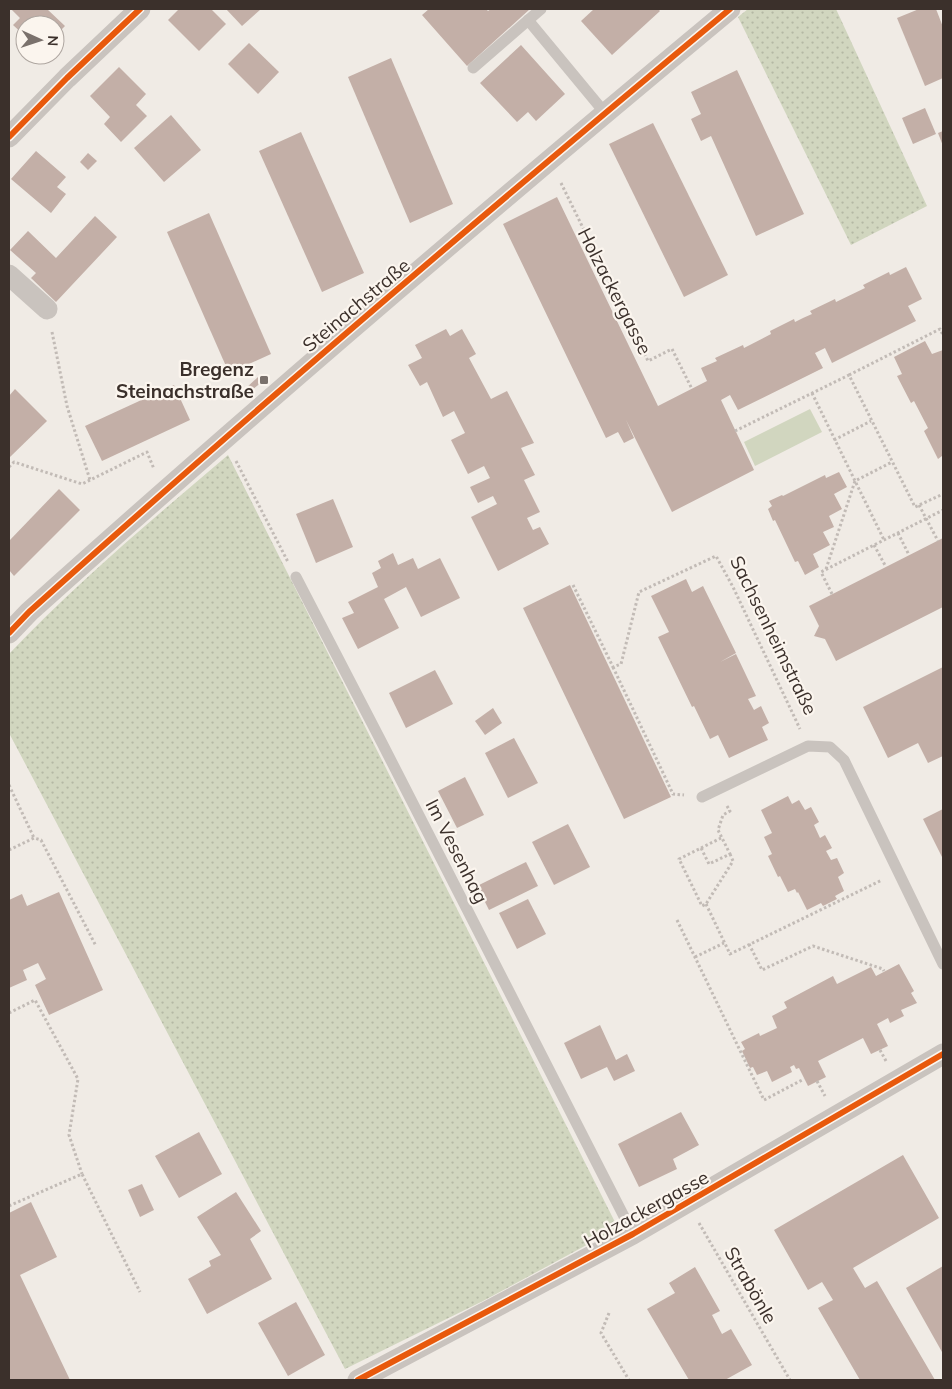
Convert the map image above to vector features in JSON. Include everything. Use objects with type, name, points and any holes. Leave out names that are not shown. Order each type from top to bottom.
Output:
[{"type":"street","points":[[9,137],[67,78],[140,9]]},
{"type":"street","name":"Steinachstraße","points":[[9,633],[29,612],[164,490],[549,160],[730,9]]},
{"type":"street","points":[[9,274],[47,309]]},
{"type":"street","name":"Holzackergasse","points":[[358,1380],[633,1234],[943,1054]]},
{"type":"lane","points":[[473,68],[541,9]]},
{"type":"lane","points":[[528,20],[605,113]]},
{"type":"lane","name":"Im Vesenhag","points":[[296,577],[382,741],[633,1234]]},
{"type":"lane","points":[[702,797],[808,746],[830,748],[844,760],[943,964]]},
{"type":"path","points":[[47,309],[67,406],[90,480]]},
{"type":"path","points":[[735,431],[940,329],[943,335]]},
{"type":"path","points":[[849,375],[915,507],[943,494]]},
{"type":"path","points":[[812,393],[884,540]]},
{"type":"path","points":[[834,440],[871,421]]},
{"type":"path","points":[[9,467],[14,462],[82,484],[147,452],[164,490]]},
{"type":"path","points":[[826,570],[855,481],[892,462]]},
{"type":"path","points":[[248,484],[296,577]]},
{"type":"path","points":[[919,505],[938,541]]},
{"type":"path","points":[[832,594],[820,572],[943,510]]},
{"type":"path","points":[[898,533],[909,555]]},
{"type":"path","points":[[874,545],[886,567]]},
{"type":"path","points":[[573,585],[673,794],[702,797]]},
{"type":"path","points":[[9,785],[34,838]]},
{"type":"path","points":[[706,904],[733,860],[718,830],[723,814],[730,811],[719,789]]},
{"type":"path","points":[[9,850],[34,838],[40,840],[96,946]]},
{"type":"path","points":[[706,904],[702,906],[679,859],[721,838]]},
{"type":"path","points":[[701,848],[709,864],[730,854]]},
{"type":"path","points":[[706,904],[730,954],[898,871]]},
{"type":"path","points":[[677,920],[764,1100],[804,1080]]},
{"type":"path","points":[[695,957],[724,943]]},
{"type":"path","points":[[750,944],[762,970],[813,946],[883,969],[884,971]]},
{"type":"path","points":[[9,1013],[35,1000],[78,1079],[69,1135],[82,1174],[140,1292]]},
{"type":"path","points":[[9,1206],[82,1174]]},
{"type":"path","points":[[609,1313],[601,1333],[629,1380]]},
{"type":"green space","points":[[748,9],[836,9],[927,206],[851,245],[738,17]]},
{"type":"green space","points":[[810,409],[822,432],[755,466],[744,442]]},
{"type":"green space","points":[[228,455],[618,1228],[483,1301],[345,1369],[9,733],[9,654],[88,576]]},
{"type":"building","points":[[11,9],[47,9],[53,15],[17,15]]},
{"type":"building","points":[[179,9],[211,9],[226,24],[199,51],[168,20]]},
{"type":"building","points":[[226,9],[261,9],[242,26]]},
{"type":"building","points":[[429,9],[486,9],[488,11],[491,9],[530,9],[467,66],[422,15]]},
{"type":"building","points":[[594,9],[658,9],[660,11],[612,55],[581,21]]},
{"type":"building","points":[[919,9],[936,9],[943,27],[943,78],[925,86],[897,18]]},
{"type":"building","points":[[249,43],[279,72],[258,94],[228,64]]},
{"type":"building","points":[[521,45],[565,94],[536,121],[528,112],[517,122],[480,83]]},
{"type":"building","points":[[391,58],[453,204],[410,223],[348,77]]},
{"type":"building","points":[[119,67],[146,94],[136,105],[147,116],[121,142],[104,124],[110,117],[90,96]]},
{"type":"building","points":[[737,70],[804,214],[756,236],[711,136],[701,141],[691,119],[701,114],[691,92]]},
{"type":"building","points":[[925,108],[936,134],[913,144],[902,118]]},
{"type":"building","points":[[171,115],[201,150],[164,182],[134,148]]},
{"type":"building","points":[[653,123],[728,275],[684,297],[609,144]]},
{"type":"building","points":[[943,131],[943,146],[938,133]]},
{"type":"building","points":[[301,132],[364,273],[322,292],[259,151]]},
{"type":"building","points":[[36,151],[66,177],[57,187],[66,194],[51,213],[11,179]]},
{"type":"building","points":[[88,153],[97,161],[88,170],[80,162]]},
{"type":"building","points":[[557,197],[658,406],[707,381],[701,368],[717,361],[715,358],[743,345],[744,348],[771,334],[770,331],[794,319],[795,322],[812,314],[810,311],[835,299],[836,302],[865,288],[863,285],[889,272],[890,275],[906,267],[922,299],[908,306],[916,321],[832,363],[825,348],[815,353],[823,368],[738,410],[730,395],[721,400],[754,470],[672,512],[626,420],[634,438],[624,443],[618,432],[606,438],[503,224]]},
{"type":"building","points":[[209,213],[271,354],[229,373],[167,232]]},
{"type":"building","points":[[95,216],[117,237],[56,302],[31,278],[36,273],[10,250],[28,231],[56,258]]},
{"type":"building","points":[[446,329],[450,336],[462,329],[476,354],[469,358],[491,399],[507,391],[534,443],[521,448],[535,475],[524,480],[540,512],[527,518],[533,530],[540,527],[549,544],[498,571],[471,517],[497,504],[493,496],[478,503],[470,487],[490,478],[484,466],[468,474],[451,440],[465,433],[454,411],[443,417],[427,382],[420,386],[408,365],[422,358],[415,345]]},
{"type":"building","points":[[925,341],[932,354],[943,350],[943,459],[942,456],[938,459],[924,431],[928,428],[914,401],[911,403],[897,376],[902,374],[894,357]]},
{"type":"building","points":[[258,377],[262,382],[248,393],[245,389]]},
{"type":"building","points":[[174,385],[190,420],[102,461],[85,426]]},
{"type":"building","points":[[15,389],[47,421],[9,458],[9,396]]},
{"type":"building","points":[[839,472],[847,487],[834,494],[842,509],[829,516],[834,527],[823,532],[830,545],[813,554],[819,567],[805,575],[798,561],[795,562],[775,520],[773,521],[768,509],[772,506],[769,501],[825,475],[826,478]]},
{"type":"building","points":[[59,489],[80,510],[14,576],[9,570],[9,541]]},
{"type":"building","points":[[333,499],[353,547],[316,563],[296,514]]},
{"type":"building","points":[[943,538],[943,607],[836,661],[825,639],[814,636],[819,626],[809,606]]},
{"type":"building","points":[[393,553],[398,565],[413,558],[418,569],[440,558],[460,598],[421,617],[406,587],[384,599],[399,628],[358,649],[342,618],[354,613],[348,602],[378,587],[372,573],[381,568],[378,561]]},
{"type":"building","points":[[686,579],[692,592],[703,586],[736,653],[720,662],[736,654],[756,696],[748,699],[754,710],[761,706],[769,723],[762,727],[768,740],[729,758],[718,735],[710,739],[694,706],[692,707],[658,637],[669,632],[651,596]]},
{"type":"building","points":[[570,585],[671,797],[624,819],[523,608]]},
{"type":"building","points":[[943,667],[943,756],[928,763],[918,743],[888,758],[863,707]]},
{"type":"building","points":[[435,670],[453,704],[406,728],[389,693]]},
{"type":"building","points":[[493,708],[502,723],[485,735],[475,721]]},
{"type":"building","points":[[514,738],[538,783],[508,798],[485,753]]},
{"type":"building","points":[[465,777],[484,815],[457,828],[438,791]]},
{"type":"building","points":[[788,796],[792,804],[799,800],[805,810],[811,807],[819,822],[814,825],[820,838],[825,835],[832,848],[826,851],[831,860],[837,858],[844,873],[838,877],[844,891],[835,896],[837,899],[823,906],[821,903],[807,910],[798,892],[795,889],[788,892],[780,876],[778,877],[768,856],[772,854],[764,837],[772,833],[761,810]]},
{"type":"building","points":[[943,809],[943,859],[923,819]]},
{"type":"building","points":[[568,824],[590,867],[554,885],[532,842]]},
{"type":"building","points":[[526,862],[538,886],[489,910],[477,886]]},
{"type":"building","points":[[59,892],[103,990],[49,1015],[35,985],[46,979],[38,963],[23,970],[27,980],[9,988],[9,900],[22,894],[27,906]]},
{"type":"building","points":[[528,899],[546,934],[517,949],[499,913]]},
{"type":"building","points":[[899,964],[914,991],[911,993],[917,1003],[901,1010],[904,1016],[890,1023],[888,1018],[877,1024],[888,1046],[871,1054],[863,1038],[818,1061],[826,1077],[808,1086],[799,1068],[796,1069],[794,1065],[790,1067],[792,1072],[772,1082],[767,1071],[757,1075],[753,1067],[750,1068],[742,1051],[745,1049],[741,1042],[759,1033],[760,1036],[777,1028],[772,1016],[787,1008],[784,1002],[833,976],[837,984],[871,967],[876,976]]},
{"type":"building","points":[[600,1025],[616,1060],[627,1054],[635,1071],[614,1081],[607,1067],[581,1079],[564,1043]]},
{"type":"building","points":[[681,1112],[699,1145],[673,1159],[677,1169],[639,1187],[618,1144]]},
{"type":"building","points":[[199,1132],[222,1174],[179,1198],[155,1156]]},
{"type":"building","points":[[903,1155],[939,1218],[853,1268],[865,1288],[877,1281],[935,1380],[860,1380],[818,1308],[833,1300],[822,1282],[808,1290],[774,1230]]},
{"type":"building","points":[[142,1184],[154,1210],[140,1217],[128,1190]]},
{"type":"building","points":[[236,1192],[261,1231],[250,1239],[272,1279],[207,1314],[188,1279],[211,1266],[209,1261],[221,1255],[197,1217]]},
{"type":"building","points":[[31,1202],[57,1257],[20,1275],[70,1380],[9,1380],[9,1213]]},
{"type":"building","points":[[943,1266],[943,1352],[942,1352],[906,1288]]},
{"type":"building","points":[[695,1267],[720,1311],[712,1315],[722,1334],[731,1329],[752,1365],[725,1380],[689,1380],[647,1309],[675,1293],[669,1283]]},
{"type":"building","points":[[296,1302],[325,1355],[288,1376],[258,1323]]},
{"type":"cycle path","points":[[9,137],[67,78],[140,9]]},
{"type":"cycle path","points":[[9,633],[29,612],[115,535],[289,383],[464,232],[730,9]]},
{"type":"cycle path","points":[[358,1380],[633,1234],[943,1054]]},
{"type":"place","name":"Bregenz Steinachstraße","points":[[264,380]]}]
